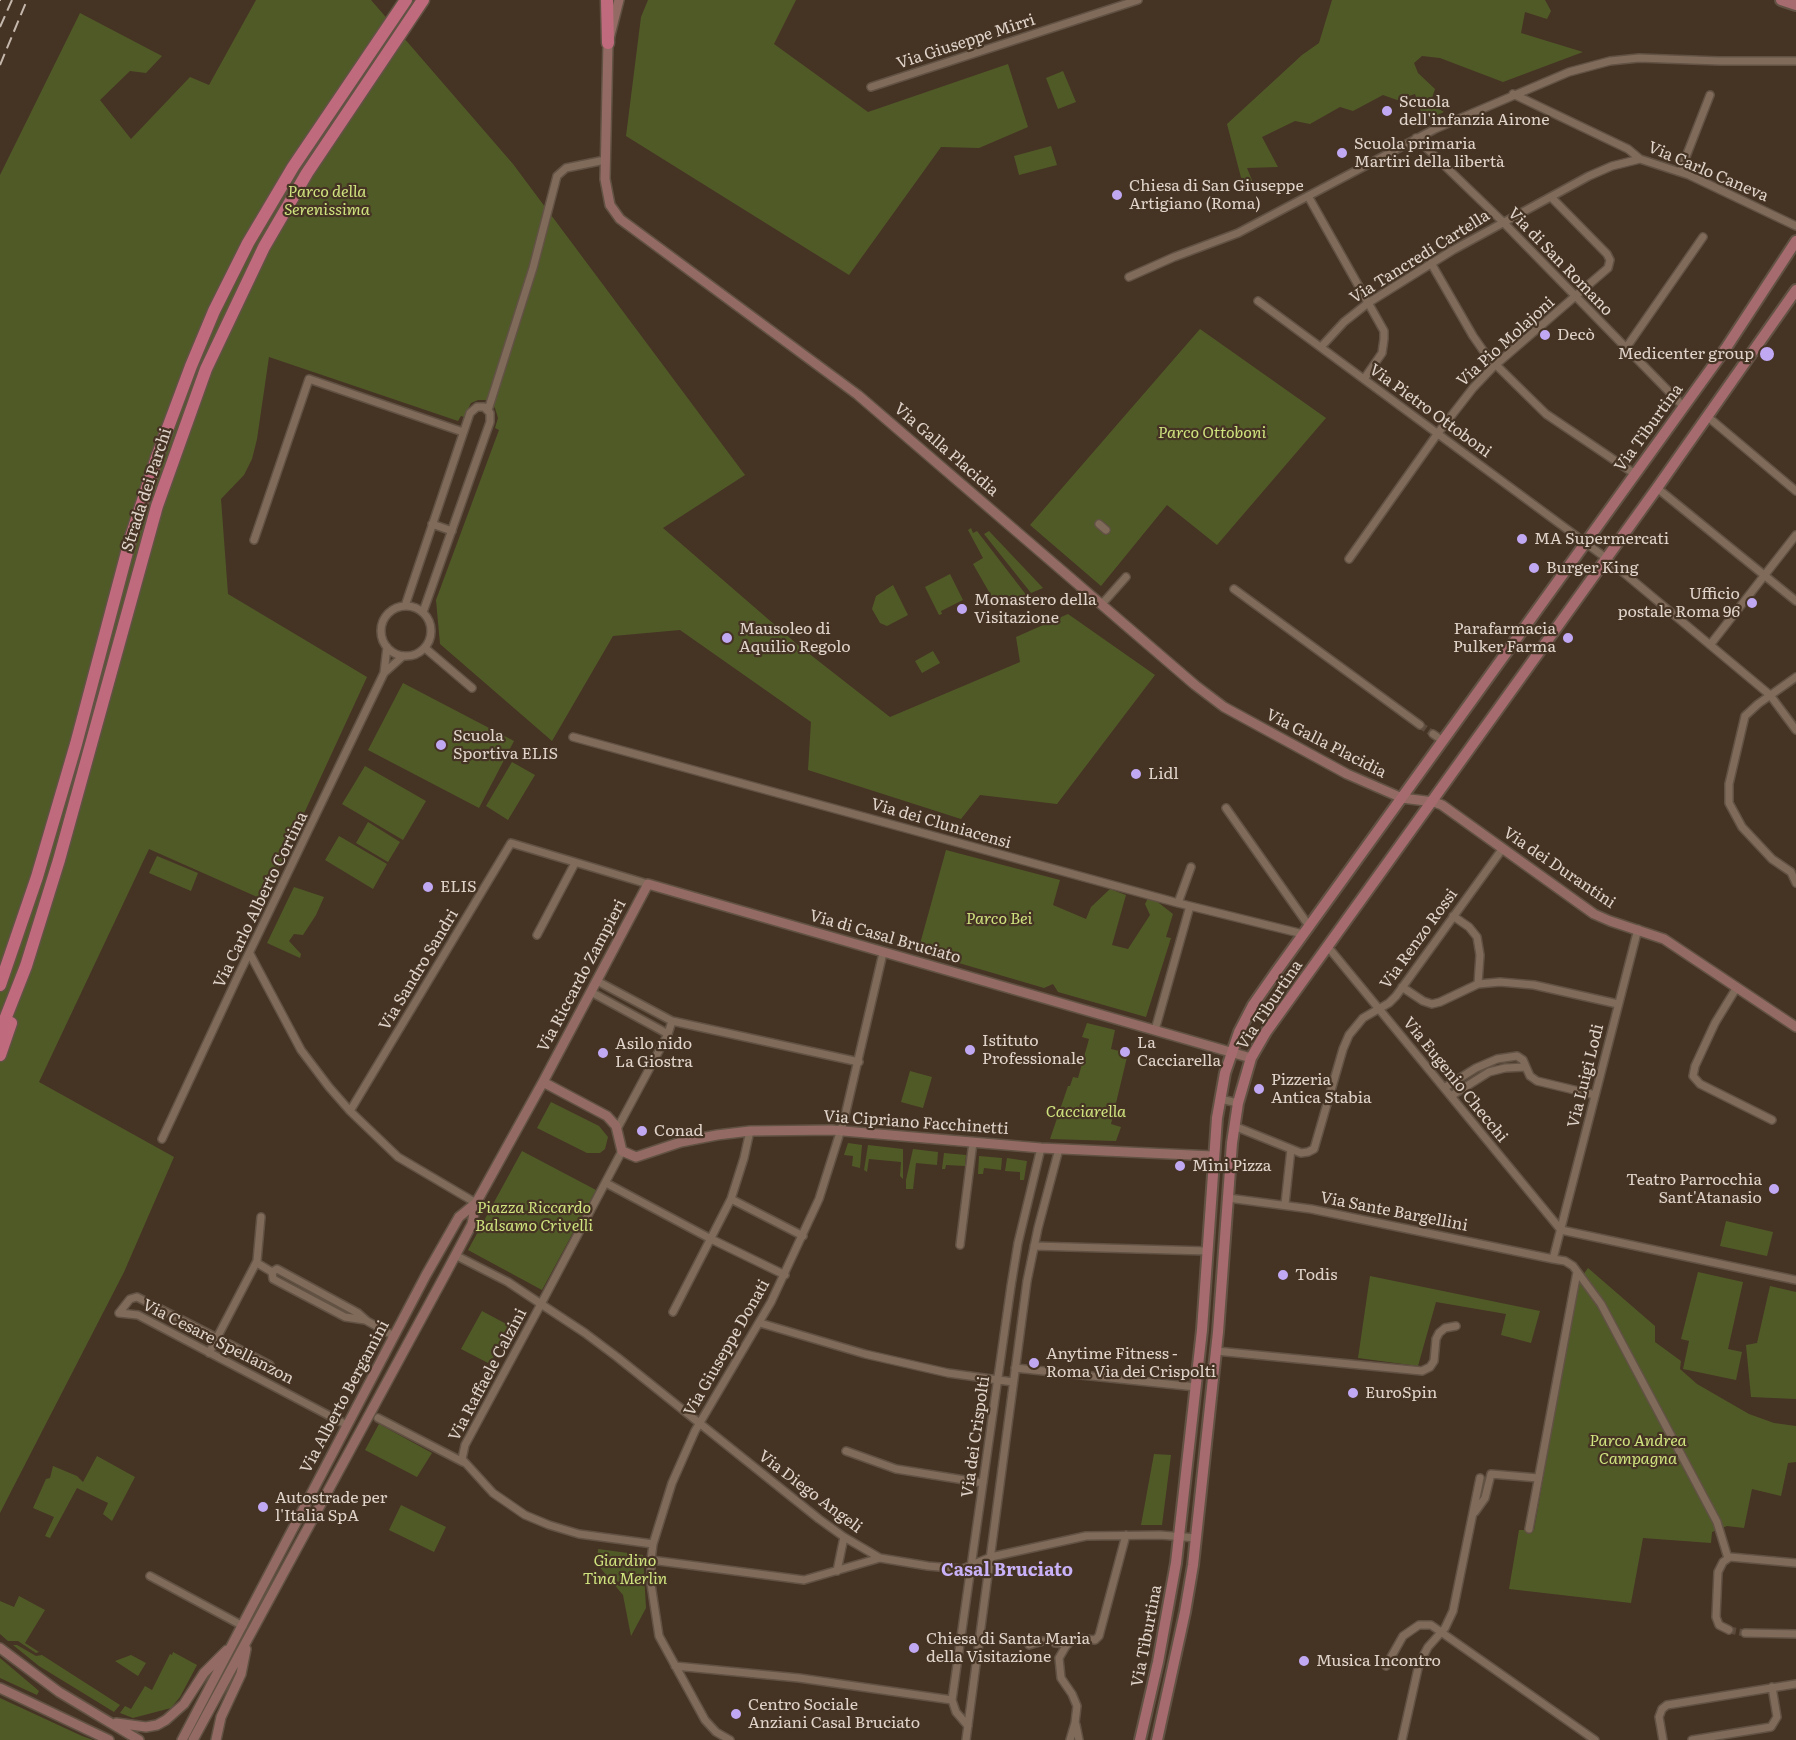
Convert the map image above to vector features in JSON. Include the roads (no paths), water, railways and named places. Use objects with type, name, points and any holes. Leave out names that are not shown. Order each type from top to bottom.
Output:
[{"type":"highway","name":"Strada dei Parchi","points":[[0,985],[37,877],[76,744],[131,537],[157,457],[191,366],[214,311],[248,243],[293,167],[406,0]]},
{"type":"highway","name":"Strada dei Parchi","points":[[0,1032],[26,966],[59,860],[157,506],[206,369],[264,247],[307,173],[423,0]]},
{"type":"highway","points":[[607,0],[608,43]]},
{"type":"highway","points":[[0,1056],[9,1032],[26,966]]},
{"type":"main road","points":[[1781,0],[1796,5]]},
{"type":"main road","name":"Via Tiburtina","points":[[1140,1740],[1158,1662],[1179,1537],[1202,1330],[1213,1156],[1220,1099],[1239,1032],[1253,1005],[1746,318],[1796,241]]},
{"type":"main road","name":"Via Tiburtina","points":[[1157,1740],[1185,1612],[1196,1538],[1218,1332],[1234,1126],[1251,1058],[1266,1032],[1796,291]]},
{"type":"street","name":"Via Galla Placidia","points":[[619,0],[608,43],[605,185],[608,199],[620,219],[858,395],[1195,685],[1230,711],[1323,762],[1402,798]]},
{"type":"street","name":"Via Giuseppe Mirri","points":[[871,87],[1138,0]]},
{"type":"street","points":[[1129,277],[1238,233],[1416,138],[1556,76],[1610,60],[1658,58],[1796,61]]},
{"type":"street","name":"Via Carlo Caneva","points":[[1513,94],[1628,149],[1640,159],[1680,172],[1796,226]]},
{"type":"street","points":[[1680,172],[1710,95]]},
{"type":"street","name":"Via di San Romano","points":[[1416,138],[1503,222],[1683,406]]},
{"type":"street","name":"Via Tancredi Cartella","points":[[1321,347],[1344,322],[1368,303],[1431,263],[1606,168],[1640,159]]},
{"type":"street","points":[[488,410],[533,268],[557,176],[566,168],[605,160]]},
{"type":"street","points":[[1308,196],[1383,328],[1384,339],[1380,356],[1364,380]]},
{"type":"street","name":"Via Pio Molajoni","points":[[1349,559],[1467,394],[1496,365],[1606,270],[1609,258],[1551,197]]},
{"type":"street","points":[[1626,348],[1703,237]]},
{"type":"street","points":[[1431,263],[1477,343],[1487,356],[1546,414],[1635,474]]},
{"type":"street","name":"Via Pietro Ottoboni","points":[[1258,301],[1586,542]]},
{"type":"street","points":[[254,540],[309,379],[463,432]]},
{"type":"street","points":[[423,612],[490,422],[491,416],[488,410],[479,406],[470,413],[405,606],[412,606],[423,612],[431,626],[431,634],[425,648],[472,688]]},
{"type":"street","points":[[1708,417],[1796,491]]},
{"type":"street","points":[[1657,488],[1796,601]]},
{"type":"street","points":[[432,524],[452,531]]},
{"type":"street","points":[[1099,524],[1106,530]]},
{"type":"street","points":[[1710,645],[1796,535]]},
{"type":"street","points":[[1586,542],[1770,695],[1796,730]]},
{"type":"street","points":[[1102,604],[1126,577]]},
{"type":"street","points":[[1234,589],[1420,725]]},
{"type":"street","name":"Via Carlo Alberto Cortina","points":[[162,1139],[384,674],[387,647],[381,636],[383,622],[392,611],[405,606]]},
{"type":"street","points":[[387,647],[391,652],[403,656]]},
{"type":"street","name":"Via Carlo Alberto Cortina","points":[[384,674],[403,656],[419,653],[425,648]]},
{"type":"street","points":[[1796,677],[1750,710],[1744,719],[1729,784],[1729,803],[1742,826],[1772,859],[1791,872],[1796,883]]},
{"type":"street","points":[[1433,734],[1443,741]]},
{"type":"street","name":"Via dei Cluniacensi","points":[[573,737],[1178,903],[1306,930]]},
{"type":"street","points":[[1402,798],[1432,802]]},
{"type":"street","name":"Via dei Durantini","points":[[1432,802],[1445,806],[1594,914],[1664,939],[1796,1028]]},
{"type":"street","points":[[1226,808],[1306,930]]},
{"type":"street","name":"Via di Casal Bruciato","points":[[511,843],[1251,1058]]},
{"type":"street","name":"Via Sandro Sandri","points":[[350,1111],[511,843]]},
{"type":"street","name":"Via Renzo Rossi","points":[[1291,1149],[1304,1153],[1314,1149],[1345,1042],[1361,1020],[1389,1003],[1503,848]]},
{"type":"street","points":[[537,935],[575,863]]},
{"type":"street","points":[[1178,903],[1191,867]]},
{"type":"street","name":"Via Riccardo Zampieri","points":[[543,1082],[648,884]]},
{"type":"street","points":[[1155,1030],[1190,906]]},
{"type":"street","points":[[1453,916],[1469,927],[1477,937],[1480,955],[1478,984]]},
{"type":"street","name":"Via Luigi Lodi","points":[[1553,1259],[1638,929]]},
{"type":"street","name":"Via Eugenio Checchi","points":[[1328,947],[1561,1230]]},
{"type":"street","name":"Via Giuseppe Donati","points":[[730,1740],[708,1724],[659,1636],[656,1625],[651,1560],[653,1544],[672,1483],[699,1423],[760,1323],[785,1275],[819,1199],[859,1062],[883,952]]},
{"type":"street","points":[[250,954],[301,1050],[329,1088],[398,1157],[476,1203]]},
{"type":"street","points":[[597,981],[672,1021],[859,1062]]},
{"type":"street","points":[[1402,987],[1423,1001],[1432,1004],[1478,984],[1500,982],[1529,984],[1618,1004]]},
{"type":"street","points":[[1737,987],[1715,1023],[1693,1076],[1700,1083],[1772,1120]]},
{"type":"street","points":[[591,992],[668,1034]]},
{"type":"street","points":[[618,1129],[668,1034],[672,1021]]},
{"type":"street","points":[[1444,1088],[1472,1070],[1497,1059],[1517,1056],[1523,1060],[1530,1076],[1537,1081],[1595,1095]]},
{"type":"street","points":[[1450,1096],[1485,1074],[1502,1069],[1526,1067]]},
{"type":"street","points":[[543,1082],[602,1112],[613,1121],[618,1129],[622,1151],[541,1304],[508,1282],[455,1255],[472,1224],[476,1203],[543,1082]]},
{"type":"street","points":[[1220,1099],[1238,1103]]},
{"type":"street","points":[[1234,1126],[1291,1149],[1285,1204]]},
{"type":"street","name":"Via Cipriano Facchinetti","points":[[622,1151],[638,1157],[690,1139],[750,1131],[841,1130],[1041,1148],[1213,1156]]},
{"type":"street","points":[[673,1312],[731,1199],[750,1131]]},
{"type":"street","points":[[960,1245],[973,1142]]},
{"type":"street","name":"Via dei Crispolti","points":[[952,1700],[1018,1243],[1041,1148]]},
{"type":"street","name":"Via dei Crispolti","points":[[966,1740],[1013,1382],[1034,1246],[1059,1149]]},
{"type":"street","points":[[606,1183],[711,1239],[785,1275]]},
{"type":"street","name":"Via Sante Bargellini","points":[[1228,1198],[1285,1204],[1435,1233],[1568,1263],[1577,1272]]},
{"type":"street","points":[[731,1199],[803,1236]]},
{"type":"street","name":"Via Alberto Bergamini","points":[[182,1740],[459,1217],[476,1203]]},
{"type":"street","points":[[209,1353],[257,1263],[261,1217]]},
{"type":"street","points":[[1561,1230],[1796,1280]]},
{"type":"street","points":[[1034,1246],[1207,1251]]},
{"type":"street","name":"Via Alberto Bergamini","points":[[193,1740],[455,1255]]},
{"type":"street","points":[[257,1263],[272,1272],[278,1269],[358,1312],[367,1321],[394,1336]]},
{"type":"street","points":[[1529,1528],[1577,1272]]},
{"type":"street","points":[[1577,1272],[1590,1287],[1600,1304],[1717,1522],[1728,1558]]},
{"type":"street","name":"Via Cesare Spellanzon","points":[[270,1365],[137,1297],[130,1299],[120,1313],[138,1315],[360,1433]]},
{"type":"street","name":"Via Diego Angeli","points":[[541,1304],[585,1333],[844,1537],[880,1558],[957,1569],[991,1557],[1086,1536],[1179,1537]]},
{"type":"street","name":"Via Raffaele Calzini","points":[[541,1304],[465,1445],[462,1456],[464,1462],[503,1501],[541,1522],[579,1534],[653,1544]]},
{"type":"street","points":[[760,1323],[865,1354],[948,1373],[1013,1382]]},
{"type":"street","points":[[1216,1351],[1422,1371],[1430,1367],[1434,1361],[1436,1339],[1439,1333],[1445,1328],[1456,1326]]},
{"type":"street","points":[[1202,1330],[1218,1332]]},
{"type":"street","points":[[1015,1368],[1196,1387]]},
{"type":"street","points":[[378,1418],[464,1462]]},
{"type":"street","points":[[846,1451],[896,1468],[983,1483]]},
{"type":"street","points":[[1474,1513],[1485,1498],[1491,1474],[1538,1478]]},
{"type":"street","points":[[1402,1740],[1419,1664],[1453,1611],[1480,1478]]},
{"type":"street","points":[[1079,1740],[1075,1723],[1075,1701],[1061,1678],[1058,1668],[1059,1658],[1074,1639],[1090,1641],[1099,1636],[1126,1535]]},
{"type":"street","points":[[837,1571],[844,1537]]},
{"type":"street","points":[[1179,1537],[1196,1538]]},
{"type":"street","points":[[651,1560],[804,1580],[880,1558]]},
{"type":"street","points":[[1728,1558],[1796,1563]]},
{"type":"street","points":[[1728,1558],[1719,1568],[1715,1599],[1716,1621],[1721,1627],[1729,1630]]},
{"type":"street","points":[[150,1576],[243,1626]]},
{"type":"street","points":[[1386,1665],[1398,1642],[1419,1625],[1428,1624],[1442,1631],[1595,1740]]},
{"type":"street","points":[[1745,1633],[1796,1634]]},
{"type":"street","points":[[216,1740],[221,1718],[241,1674],[247,1641]]},
{"type":"street","points":[[1029,1645],[1043,1641]]},
{"type":"street","points":[[1055,1642],[1068,1644]]},
{"type":"street","points":[[108,1722],[146,1727],[166,1720],[184,1704],[208,1668],[232,1645]]},
{"type":"street","points":[[0,1648],[46,1683],[139,1740]]},
{"type":"street","points":[[675,1665],[799,1678],[952,1700],[956,1712],[968,1726]]},
{"type":"street","points":[[1663,1740],[1659,1717],[1662,1709],[1667,1705],[1796,1684]]},
{"type":"street","points":[[1692,1740],[1771,1727],[1777,1717],[1772,1687]]},
{"type":"street","points":[[0,1688],[107,1739]]},
{"type":"street","points":[[1070,1740],[1075,1723]]},
{"type":"tunnel","points":[[1420,725],[1433,734]]},
{"type":"tunnel","points":[[1729,1630],[1745,1633]]},
{"type":"railway","points":[[0,27],[12,0]]},
{"type":"railway","points":[[0,65],[27,0]]},
{"type":"place","name":"Scuola dell'infanzia Airone","points":[[1387,111]]},
{"type":"place","name":"Scuola primaria Martiri della libertà","points":[[1342,153]]},
{"type":"place","name":"Chiesa di San Giuseppe Artigiano (Roma)","points":[[1117,195]]},
{"type":"place","name":"Decò","points":[[1545,335]]},
{"type":"place","name":"Medicenter group","points":[[1767,354]]},
{"type":"place","name":"MA Supermercati","points":[[1522,539]]},
{"type":"place","name":"Burger King","points":[[1534,568]]},
{"type":"place","name":"Ufficio postale Roma 96","points":[[1752,603]]},
{"type":"place","name":"Monastero della Visitazione","points":[[962,609]]},
{"type":"place","name":"Mausoleo di Aquilio Regolo","points":[[727,638]]},
{"type":"place","name":"Parafarmacia Pulker Farma","points":[[1568,638]]},
{"type":"place","name":"Scuola Sportiva ELIS","points":[[441,745]]},
{"type":"place","name":"Lidl","points":[[1136,774]]},
{"type":"place","name":"ELIS","points":[[428,887]]},
{"type":"place","name":"Istituto Professionale","points":[[970,1050]]},
{"type":"place","name":"La Cacciarella","points":[[1125,1052]]},
{"type":"place","name":"Asilo nido La Giostra","points":[[603,1053]]},
{"type":"place","name":"Pizzeria Antica Stabia","points":[[1259,1089]]},
{"type":"place","name":"Conad","points":[[642,1131]]},
{"type":"place","name":"Mini Pizza","points":[[1180,1166]]},
{"type":"place","name":"Teatro Parrocchia Sant'Atanasio","points":[[1774,1189]]},
{"type":"place","name":"Todis","points":[[1283,1275]]},
{"type":"place","name":"Anytime Fitness - Roma Via dei Crispolti","points":[[1034,1363]]},
{"type":"place","name":"EuroSpin","points":[[1353,1393]]},
{"type":"place","name":"Autostrade per l'Italia SpA","points":[[263,1507]]},
{"type":"place","name":"Chiesa di Santa Maria della Visitazione","points":[[914,1648]]},
{"type":"place","name":"Musica Incontro","points":[[1304,1661]]},
{"type":"place","name":"Centro Sociale Anziani Casal Bruciato","points":[[736,1714]]},
{"type":"district","name":"Casal Bruciato","points":[[1007,1571]]},
{"type":"park label","name":"Parco della Serenissima","points":[[327,201]]},
{"type":"park label","name":"Parco Ottoboni","points":[[1212,433]]},
{"type":"park label","name":"Parco Bei","points":[[999,919]]},
{"type":"park label","name":"Cacciarella","points":[[1086,1112]]},
{"type":"park label","name":"Piazza Riccardo Balsamo Crivelli","points":[[534,1217]]},
{"type":"park label","name":"Parco Andrea Campagna","points":[[1638,1450]]},
{"type":"park label","name":"Giardino Tina Merlin","points":[[625,1570]]}]
